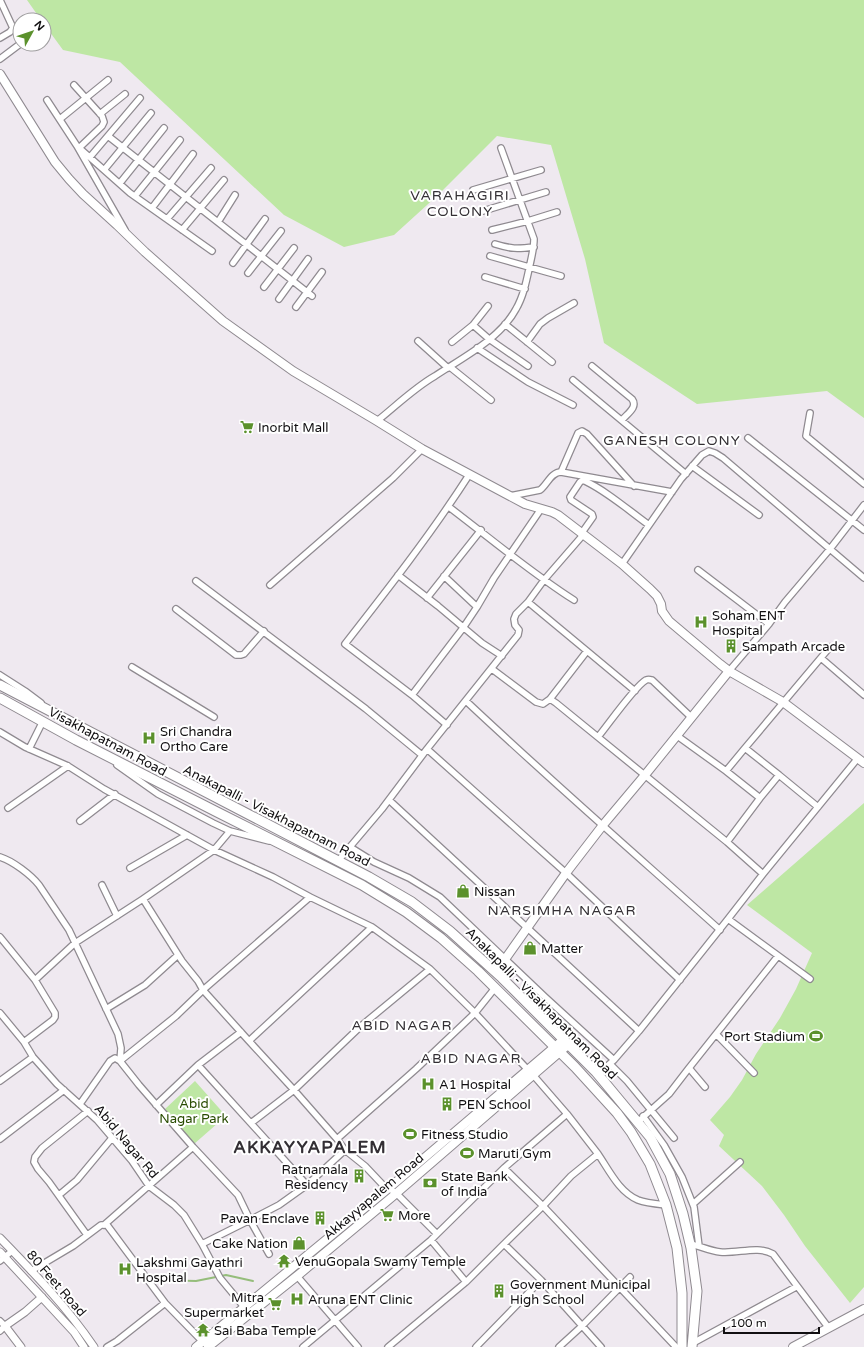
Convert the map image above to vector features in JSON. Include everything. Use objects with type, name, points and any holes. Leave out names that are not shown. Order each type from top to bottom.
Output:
[{"type":"main road","points":[[0,74],[55,162],[83,194],[145,252],[223,321],[293,371],[422,449],[509,496],[533,507],[558,515],[622,564],[657,596],[661,604],[662,611],[669,621],[729,671],[783,702],[861,760]]},
{"type":"main road","points":[[496,972],[566,873],[603,825],[729,671]]},
{"type":"main road","name":"Anakapalli - Visakhapatnam Road","points":[[0,685],[369,877],[412,902],[450,931],[496,972],[598,1074],[640,1119],[670,1174],[695,1245],[697,1290],[692,1345]]},
{"type":"main road","name":"Visakhapatnam Road","points":[[0,698],[99,751],[362,885],[406,912],[441,938],[495,988],[576,1067],[617,1112],[650,1164],[666,1205],[677,1248],[682,1293],[682,1347]]},
{"type":"main road","name":"Akkayyapalem Road","points":[[204,1346],[297,1276],[393,1190],[566,1042]]},
{"type":"main road","points":[[204,1346],[244,1307],[393,1190]]},
{"type":"main road","points":[[793,1347],[864,1309]]},
{"type":"street","points":[[0,0],[13,28],[10,32],[0,38]]},
{"type":"street","points":[[1,56],[12,49]]},
{"type":"street","points":[[60,119],[108,80]]},
{"type":"street","points":[[74,85],[104,119],[104,124],[78,147]]},
{"type":"street","points":[[100,114],[125,94]]},
{"type":"street","points":[[90,157],[140,98]]},
{"type":"street","points":[[47,100],[78,147],[129,236]]},
{"type":"street","points":[[104,170],[151,113]]},
{"type":"street","points":[[120,183],[164,128]]},
{"type":"street","points":[[108,136],[309,294]]},
{"type":"street","points":[[135,196],[180,140]]},
{"type":"street","points":[[78,147],[135,196],[212,251]]},
{"type":"street","points":[[377,421],[421,386],[489,339],[505,324],[516,309],[525,289],[534,247],[534,239],[500,148]]},
{"type":"street","points":[[152,208],[193,154]]},
{"type":"street","points":[[167,219],[211,168]]},
{"type":"street","points":[[473,190],[541,170]]},
{"type":"street","points":[[182,230],[224,180]]},
{"type":"street","points":[[483,211],[546,192]]},
{"type":"street","points":[[218,222],[235,195]]},
{"type":"street","points":[[492,230],[557,212]]},
{"type":"street","points":[[233,263],[265,220]]},
{"type":"street","points":[[248,274],[281,231]]},
{"type":"street","points":[[495,244],[514,249],[534,247]]},
{"type":"street","points":[[264,287],[294,248]]},
{"type":"street","points":[[490,256],[561,276]]},
{"type":"street","points":[[279,299],[308,259]]},
{"type":"street","points":[[296,307],[309,294],[322,272]]},
{"type":"street","points":[[485,277],[525,289]]},
{"type":"street","points":[[527,342],[540,324],[574,303]]},
{"type":"street","points":[[452,342],[473,325],[488,306]]},
{"type":"street","points":[[505,324],[552,362]]},
{"type":"street","points":[[473,325],[489,339],[528,366]]},
{"type":"street","points":[[418,341],[449,368],[491,400]]},
{"type":"street","points":[[477,348],[528,382],[573,404]]},
{"type":"street","points":[[592,366],[632,398],[634,406],[622,420]]},
{"type":"street","points":[[573,380],[686,474]]},
{"type":"street","points":[[810,412],[806,436],[864,484]]},
{"type":"street","points":[[561,472],[578,433],[582,431],[588,434],[634,486]]},
{"type":"street","points":[[748,438],[864,530]]},
{"type":"street","points":[[270,585],[393,478],[422,449]]},
{"type":"street","points":[[622,564],[692,466],[702,455],[709,451],[715,452],[864,578]]},
{"type":"street","points":[[692,466],[759,515]]},
{"type":"street","points":[[509,496],[540,490],[557,472],[672,492]]},
{"type":"street","points":[[447,725],[412,695],[345,644],[449,507],[469,475]]},
{"type":"street","points":[[338,861],[389,800],[422,755],[518,635],[518,630],[514,619],[516,614],[528,602],[582,534],[593,517],[592,514],[570,498],[580,482],[583,480],[590,483],[649,525]]},
{"type":"street","points":[[729,671],[830,549],[864,505]]},
{"type":"street","points":[[449,507],[481,530],[509,554],[574,600]]},
{"type":"street","points":[[412,695],[463,628],[509,554],[542,509]]},
{"type":"street","points":[[427,598],[481,530]]},
{"type":"street","points":[[698,570],[768,624]]},
{"type":"street","points":[[398,575],[482,643],[502,656]]},
{"type":"street","points":[[444,576],[477,607]]},
{"type":"street","points":[[196,582],[264,631],[366,709],[422,755]]},
{"type":"street","points":[[528,602],[635,691]]},
{"type":"street","points":[[176,609],[236,655],[241,656],[244,654],[264,631]]},
{"type":"street","points":[[726,771],[830,647]]},
{"type":"street","points":[[492,668],[536,702],[543,704],[550,699],[587,651]]},
{"type":"street","points":[[821,658],[864,695]]},
{"type":"street","points":[[132,667],[214,716]]},
{"type":"street","points":[[0,675],[25,690],[56,715]]},
{"type":"street","points":[[598,737],[635,691],[646,680],[652,680],[691,717]]},
{"type":"street","points":[[550,699],[727,842],[763,874]]},
{"type":"street","points":[[466,701],[524,756],[720,930]]},
{"type":"street","points":[[29,749],[43,721]]},
{"type":"street","points":[[0,732],[29,749],[68,766],[214,850],[273,877],[372,927],[430,969],[475,1013],[567,1114],[598,1154],[620,1186],[630,1196],[639,1200],[666,1205]]},
{"type":"street","points":[[676,735],[760,798]]},
{"type":"street","points":[[745,748],[818,807]]},
{"type":"street","points":[[427,749],[566,873],[680,980]]},
{"type":"street","points":[[99,751],[158,794],[230,831],[281,845]]},
{"type":"street","points":[[598,1074],[612,1062],[639,1031],[763,874],[818,807],[861,760]]},
{"type":"street","points":[[8,808],[68,766]]},
{"type":"street","points":[[727,842],[760,798],[780,775]]},
{"type":"street","points":[[80,820],[115,794]]},
{"type":"street","points":[[389,800],[639,1031]]},
{"type":"street","points":[[35,980],[75,943],[143,899],[214,850],[230,831]]},
{"type":"street","points":[[130,868],[187,835]]},
{"type":"street","points":[[350,847],[374,862],[409,878],[440,898],[612,1062],[674,1138]]},
{"type":"street","points":[[0,857],[34,878],[69,930],[118,1034],[121,1048],[120,1061]]},
{"type":"street","points":[[102,885],[117,916]]},
{"type":"street","points":[[120,1061],[176,1016],[203,990],[310,897]]},
{"type":"street","points":[[143,899],[178,955],[203,990],[294,1090],[345,1150],[365,1166],[382,1184],[393,1190],[436,1234]]},
{"type":"street","points":[[728,919],[810,979]]},
{"type":"street","points":[[249,1041],[372,927]]},
{"type":"street","points":[[0,937],[35,980],[54,1009],[55,1017],[24,1042]]},
{"type":"street","points":[[106,1009],[145,985],[178,955]]},
{"type":"street","points":[[778,956],[688,1068],[669,1094],[640,1119],[664,1145],[682,1177],[693,1204],[695,1245],[720,1252],[766,1250],[773,1254],[796,1287],[828,1327]]},
{"type":"street","points":[[251,1123],[294,1090],[361,1026],[430,969]]},
{"type":"street","points":[[337,1139],[416,1069],[475,1013],[495,988]]},
{"type":"street","name":"Abid Nagar Rd","points":[[0,1013],[2,1021],[24,1042],[33,1057],[64,1090],[88,1111],[132,1161],[149,1186],[174,1205],[184,1215],[219,1276],[244,1307]]},
{"type":"street","points":[[156,1105],[198,1065],[241,1032]]},
{"type":"street","points":[[716,1034],[754,1073]]},
{"type":"street","points":[[0,1081],[33,1057]]},
{"type":"street","points":[[80,1104],[110,1061],[115,1058],[120,1061],[156,1105],[238,1195],[269,1254]]},
{"type":"street","points":[[198,1065],[308,1185]]},
{"type":"street","points":[[688,1068],[705,1087]]},
{"type":"street","points":[[0,1139],[64,1090]]},
{"type":"street","points":[[87,1235],[59,1195],[38,1170],[34,1162],[35,1157],[42,1148],[88,1111]]},
{"type":"street","points":[[303,1347],[431,1240],[504,1168],[567,1114]]},
{"type":"street","points":[[59,1195],[77,1180],[112,1138]]},
{"type":"street","points":[[31,1271],[104,1225],[193,1147]]},
{"type":"street","points":[[202,1244],[279,1206],[308,1185],[345,1150]]},
{"type":"street","points":[[388,1347],[466,1282],[572,1176],[598,1154]]},
{"type":"street","points":[[693,1204],[740,1162]]},
{"type":"street","points":[[504,1168],[543,1206],[676,1347]]},
{"type":"street","points":[[104,1225],[110,1228],[166,1303],[204,1346]]},
{"type":"street","name":"80 Feet Road","points":[[0,1238],[83,1330],[94,1347]]},
{"type":"street","points":[[431,1240],[466,1282]]},
{"type":"street","points":[[504,1244],[541,1280],[601,1347]]},
{"type":"street","points":[[2,1257],[12,1251]]},
{"type":"street","name":"80 Feet Road","points":[[2,1257],[74,1332],[84,1347]]},
{"type":"street","points":[[297,1276],[358,1347]]},
{"type":"street","points":[[559,1347],[630,1277]]},
{"type":"street","points":[[476,1347],[541,1280]]},
{"type":"street","points":[[692,1345],[796,1287]]},
{"type":"street","points":[[21,1347],[2,1326],[25,1312],[42,1298]]},
{"type":"street","points":[[106,1347],[117,1341],[166,1303]]},
{"type":"green space","points":[[27,0],[864,0],[864,418],[827,391],[697,404],[604,343],[585,259],[551,145],[497,136],[438,195],[394,235],[344,247],[284,215],[120,62],[63,50],[52,35],[52,12],[35,12]]},
{"type":"green space","name":"Port Stadium","points":[[864,803],[864,1287],[850,1303],[805,1246],[762,1186],[719,1146],[724,1135],[710,1120],[730,1097],[742,1080],[756,1054],[780,1018],[796,989],[812,953],[747,905]]},
{"type":"green space","name":"Abid Nagar Park","points":[[195,1081],[226,1116],[194,1144],[165,1109]]},
{"type":"waterway","points":[[160,1280],[196,1281],[226,1275],[253,1281]]},
{"type":"place","name":"Inorbit Mall","points":[[247,427]]},
{"type":"place","name":"Soham ENT Hospital","points":[[701,622]]},
{"type":"place","name":"Sampath Arcade","points":[[731,646]]},
{"type":"place","name":"Sri Chandra Ortho Care","points":[[149,738]]},
{"type":"place","name":"Nissan","points":[[463,891]]},
{"type":"place","name":"Matter","points":[[530,948]]},
{"type":"place","name":"Port Stadium","points":[[816,1036]]},
{"type":"place","name":"A1 Hospital","points":[[428,1084]]},
{"type":"place","name":"PEN School","points":[[447,1104]]},
{"type":"place","name":"Fitness Studio","points":[[410,1134]]},
{"type":"place","name":"Maruti Gym","points":[[467,1153]]},
{"type":"place","name":"Ratnamala Residency","points":[[359,1176]]},
{"type":"place","name":"State Bank of India","points":[[430,1183]]},
{"type":"place","name":"More","points":[[387,1215]]},
{"type":"place","name":"Pavan Enclave","points":[[320,1218]]},
{"type":"place","name":"Cake Nation","points":[[299,1243]]},
{"type":"place","name":"VenuGopala Swamy Temple","points":[[284,1261]]},
{"type":"place","name":"Lakshmi Gayathri Hospital","points":[[125,1269]]},
{"type":"place","name":"Government Municipal High School","points":[[499,1291]]},
{"type":"place","name":"Aruna ENT Clinic","points":[[297,1299]]},
{"type":"place","name":"Mitra Supermarket","points":[[275,1304]]},
{"type":"place","name":"Sai Baba Temple","points":[[203,1330]]},
{"type":"district","name":"VARAHAGIRI COLONY","points":[[460,204]]},
{"type":"district","name":"GANESH COLONY","points":[[672,440]]},
{"type":"district","name":"NARSIMHA NAGAR","points":[[562,910]]},
{"type":"district","name":"ABID NAGAR","points":[[402,1025]]},
{"type":"district","name":"ABID NAGAR","points":[[471,1058]]},
{"type":"district","name":"AKKAYYAPALEM","points":[[310,1147]]}]
